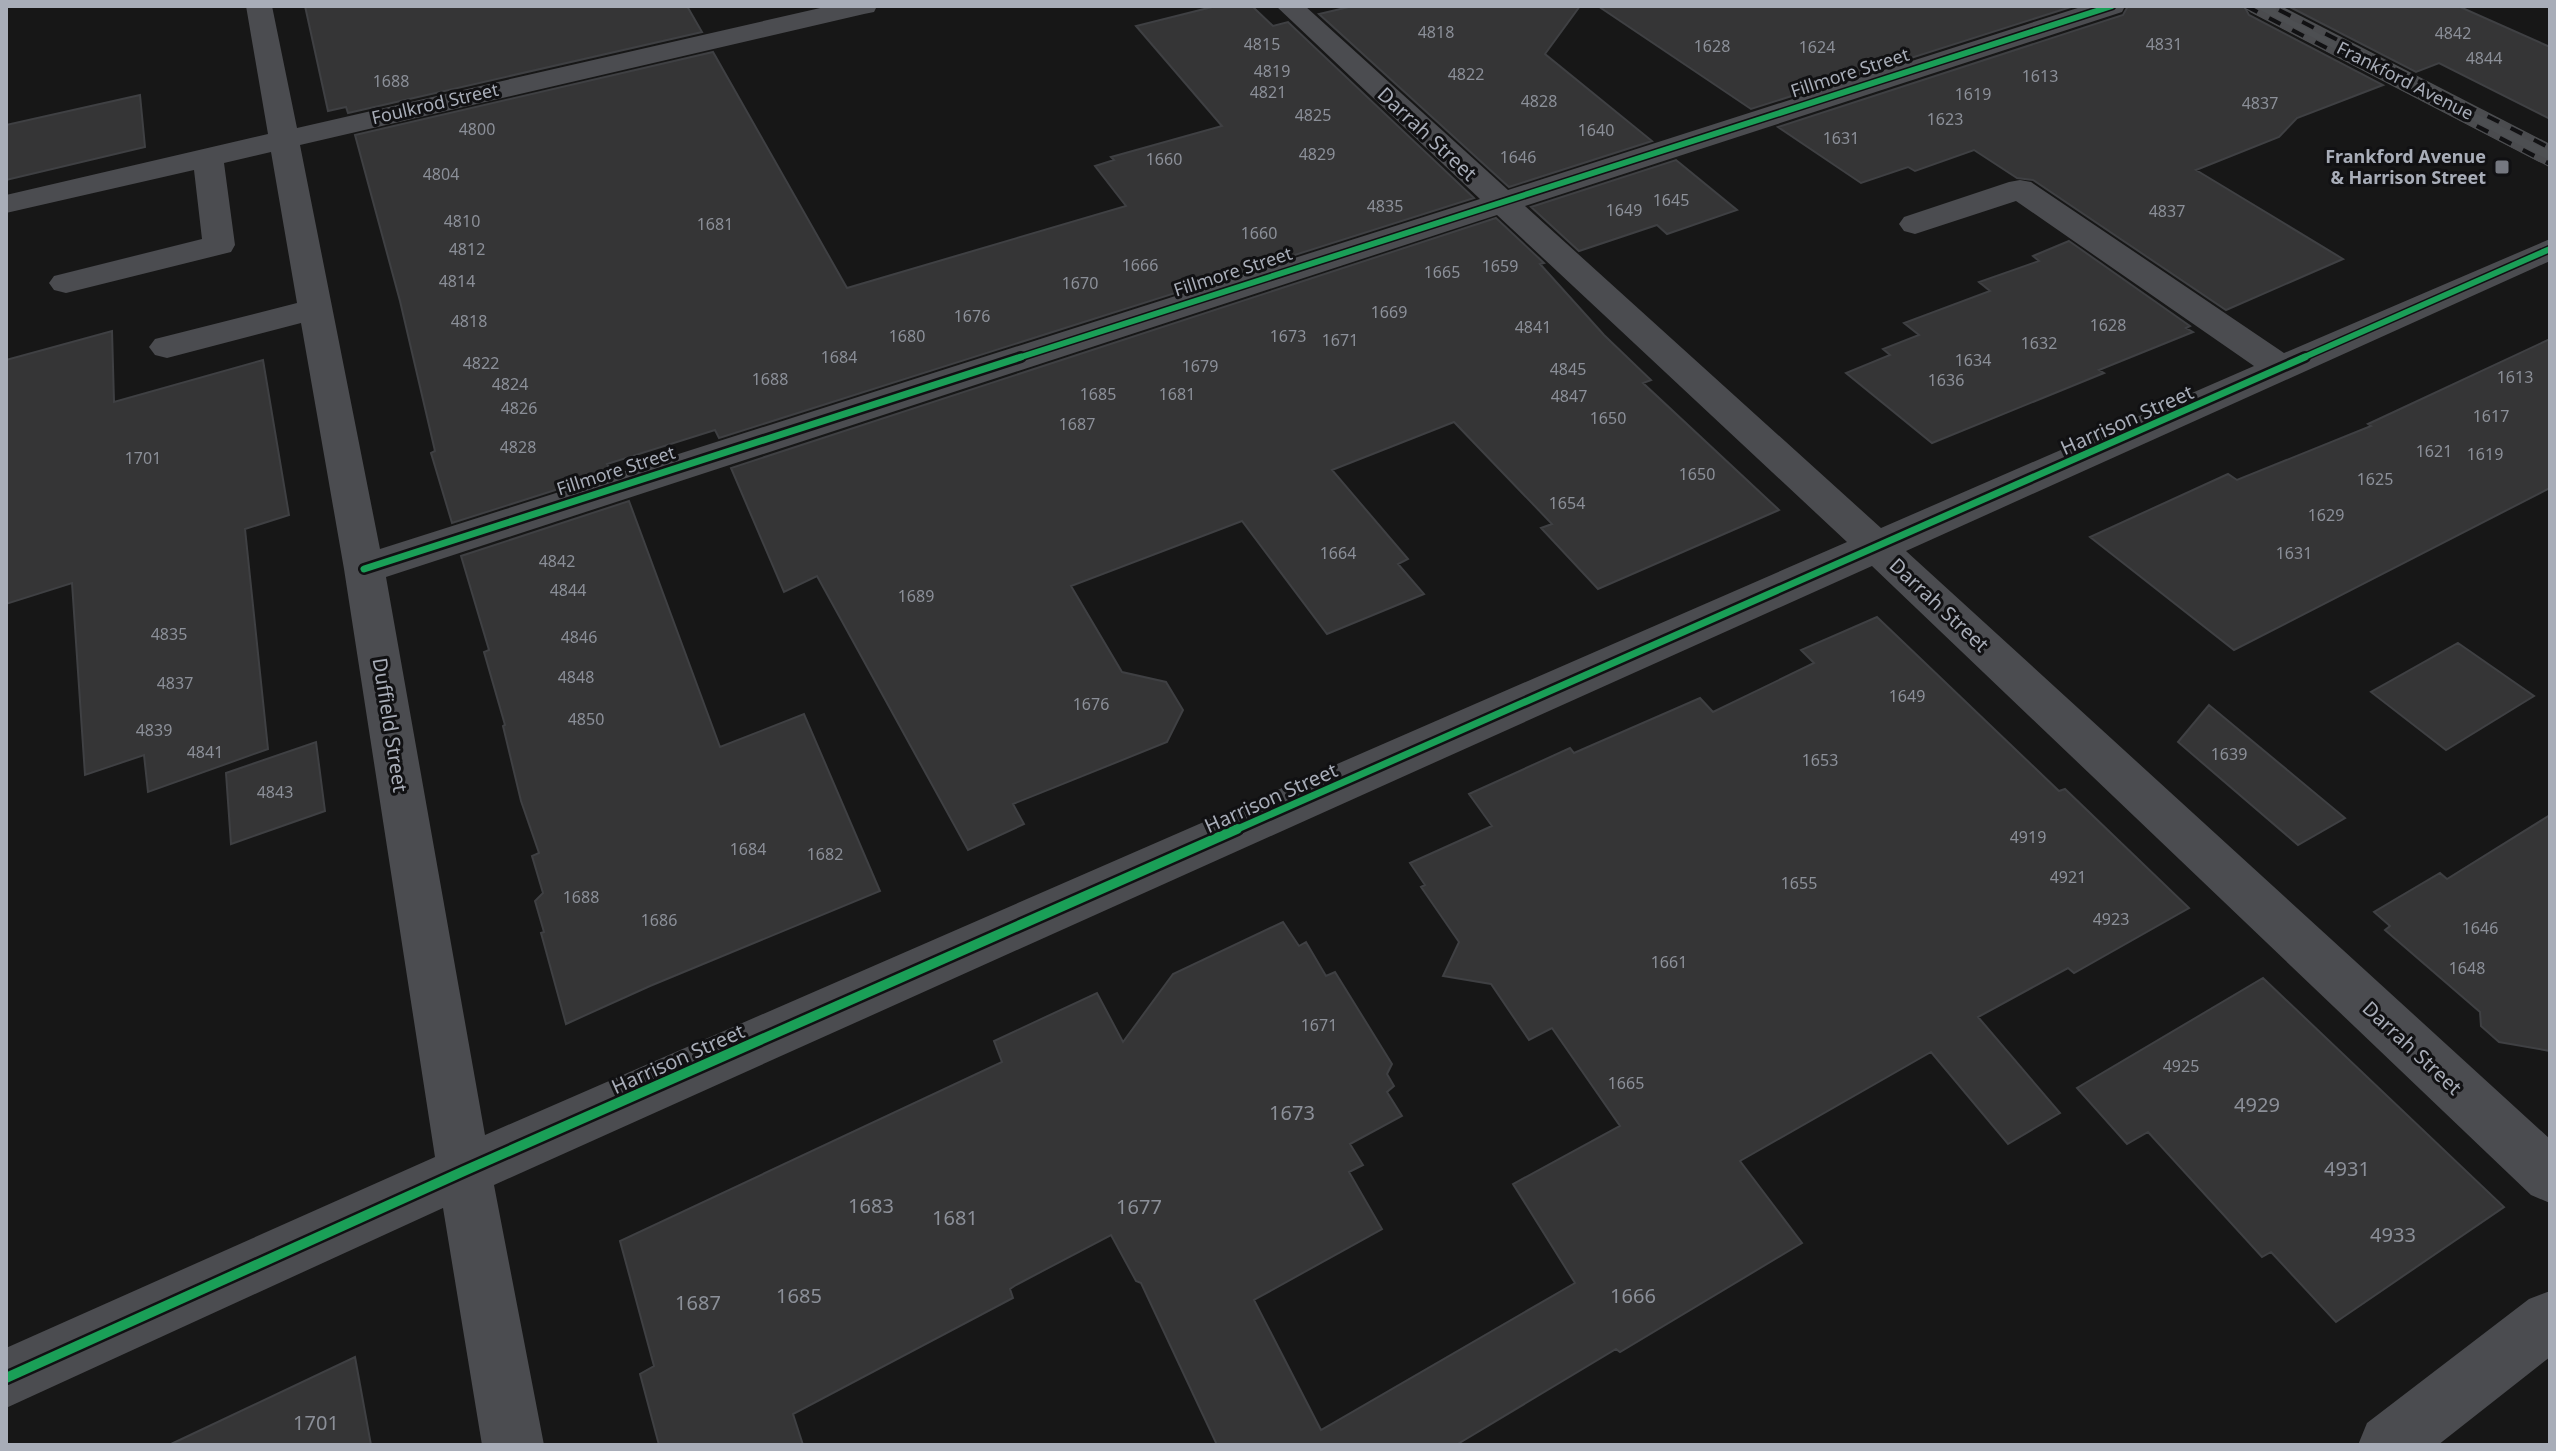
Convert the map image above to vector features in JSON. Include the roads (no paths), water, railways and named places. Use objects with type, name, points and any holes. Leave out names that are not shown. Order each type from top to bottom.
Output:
[{"type":"main road","name":"Frankford Avenue","points":[[2260,6],[2550,156]]},
{"type":"street","name":"Duffield Street","points":[[259,6],[364,569],[513,1445]]},
{"type":"street","name":"Foulkrod Street","points":[[6,204],[864,6]]},
{"type":"street","name":"Darrah Street","points":[[1289,6],[1878,548],[2550,1176]]},
{"type":"street","name":"Fillmore Street","points":[[364,569],[2112,6]]},
{"type":"street","points":[[66,283],[219,245],[208,156]]},
{"type":"street","points":[[1915,224],[2020,189],[2282,368]]},
{"type":"street","name":"Harrison Street","points":[[6,1378],[464,1171],[2550,249]]},
{"type":"street","points":[[167,347],[315,309]]},
{"type":"street","points":[[2389,1445],[2550,1320]]},
{"type":"railway","points":[[2246,6],[2550,164]]},
{"type":"railway","points":[[2279,10],[2550,148]]},
{"type":"place","name":"Frankford Avenue & Harrison Street","points":[[2502,167]]}]
